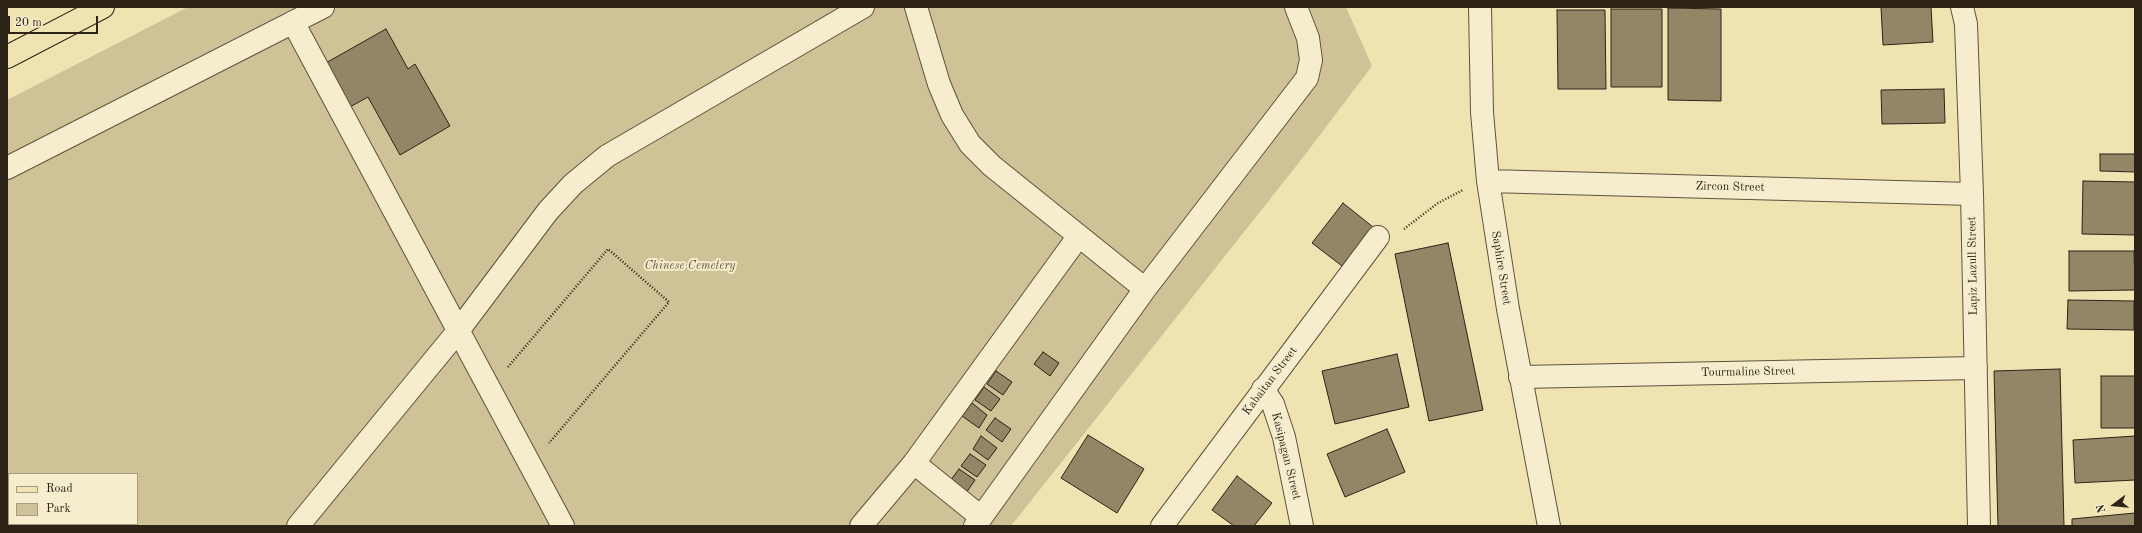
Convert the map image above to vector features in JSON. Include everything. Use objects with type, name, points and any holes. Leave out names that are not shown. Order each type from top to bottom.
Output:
[{"type":"main road","points":[[7,58],[103,7]]},
{"type":"street","points":[[7,168],[323,7]]},
{"type":"street","points":[[298,526],[458,331],[548,211],[573,184],[607,156],[863,7]]},
{"type":"street","points":[[916,7],[939,84],[952,116],[970,144],[992,166],[1145,290]]},
{"type":"street","points":[[914,463],[978,522],[1145,290],[1307,78],[1311,60],[1308,38],[1296,7]]},
{"type":"street","name":"Saphire Street","points":[[1480,7],[1482,112],[1488,181],[1520,376],[1549,526]]},
{"type":"street","name":"Lapiz Lazull Street","points":[[1962,7],[1966,24],[1972,194],[1979,526]]},
{"type":"street","points":[[293,22],[563,526]]},
{"type":"street","name":"Zircon Street","points":[[1488,181],[1972,194]]},
{"type":"street","points":[[861,526],[914,463],[1078,237]]},
{"type":"street","name":"Kabaitan Street","points":[[1162,526],[1378,237]]},
{"type":"street","name":"Tourmaline Street","points":[[1520,376],[1976,368]]},
{"type":"street","name":"Kasipagan Street","points":[[1263,389],[1273,404],[1283,431],[1302,526]]},
{"type":"path","points":[[1401,230],[1438,203],[1470,187],[1488,181]]},
{"type":"path","points":[[489,389],[608,249],[669,302],[530,466]]},
{"type":"green space","name":"Chinese Cemetery","points":[[188,7],[1346,7],[1372,66],[1301,160],[1011,526],[7,526],[7,100]]},
{"type":"building","points":[[1881,7],[1931,7],[1933,42],[1883,45]]},
{"type":"building","points":[[1668,8],[1721,9],[1721,101],[1668,100]]},
{"type":"building","points":[[1611,9],[1662,9],[1662,87],[1611,87]]},
{"type":"building","points":[[1557,10],[1605,10],[1606,89],[1558,89]]},
{"type":"building","points":[[386,29],[408,69],[415,64],[450,126],[400,155],[368,97],[348,108],[324,64]]},
{"type":"building","points":[[1944,89],[1945,123],[1882,124],[1881,90]]},
{"type":"building","points":[[2100,154],[2135,154],[2135,172],[2100,171]]},
{"type":"building","points":[[2083,181],[2135,182],[2135,235],[2082,234]]},
{"type":"building","points":[[1343,203],[1373,227],[1342,266],[1312,243]]},
{"type":"building","points":[[1448,243],[1483,410],[1429,421],[1395,254]]},
{"type":"building","points":[[2069,251],[2134,251],[2135,290],[2069,291]]},
{"type":"building","points":[[2068,300],[2134,301],[2134,330],[2067,329]]},
{"type":"building","points":[[1043,352],[1059,363],[1050,376],[1034,364]]},
{"type":"building","points":[[1397,354],[1409,407],[1335,424],[1322,371]]},
{"type":"building","points":[[2060,369],[2064,526],[1998,526],[1994,371]]},
{"type":"building","points":[[996,371],[1012,382],[1003,395],[987,384]]},
{"type":"building","points":[[2101,376],[2135,376],[2135,428],[2101,428]]},
{"type":"building","points":[[984,387],[1000,399],[991,411],[975,400]]},
{"type":"building","points":[[972,403],[987,415],[979,428],[962,416]]},
{"type":"building","points":[[995,418],[1011,429],[1002,442],[986,430]]},
{"type":"building","points":[[1387,429],[1405,472],[1345,497],[1327,454]]},
{"type":"building","points":[[1088,435],[1144,469],[1117,513],[1061,478]]},
{"type":"building","points":[[981,436],[997,448],[988,460],[973,449]]},
{"type":"building","points":[[2135,436],[2135,480],[2075,483],[2073,440]]},
{"type":"building","points":[[970,454],[986,465],[977,477],[961,466]]},
{"type":"building","points":[[959,469],[975,480],[966,493],[950,481]]},
{"type":"building","points":[[1237,476],[1272,503],[1254,526],[1234,526],[1212,510]]},
{"type":"building","points":[[2135,513],[2135,526],[2072,526],[2072,519]]}]
